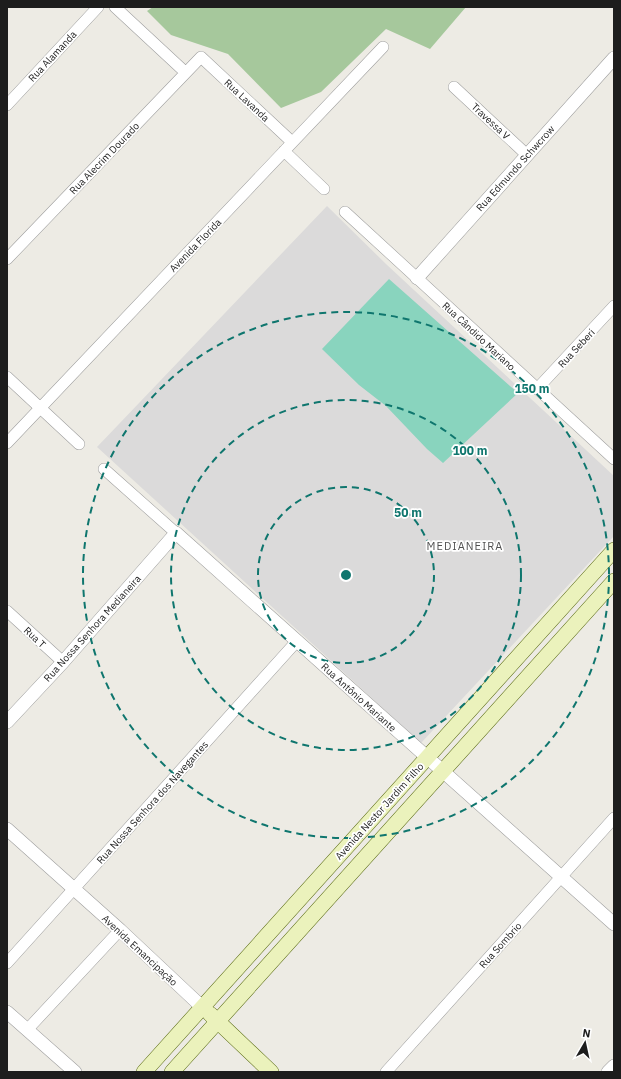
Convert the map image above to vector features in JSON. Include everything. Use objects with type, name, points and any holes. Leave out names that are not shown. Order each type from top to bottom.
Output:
[{"type":"main road","name":"Avenida Nestor Jardim Filho","points":[[144,1072],[614,550]]},
{"type":"main road","name":"Avenida Nestor Jardim Filho","points":[[172,1072],[614,581]]},
{"type":"main road","points":[[325,871],[340,885]]},
{"type":"main road","name":"Avenida Emancipação","points":[[202,1007],[271,1072]]},
{"type":"street","name":"Rua Alamanda","points":[[7,106],[98,7]]},
{"type":"street","points":[[115,7],[185,72]]},
{"type":"street","name":"Avenida Florida","points":[[7,443],[383,47]]},
{"type":"street","name":"Rua Alecrim Dourado","points":[[7,259],[201,57]]},
{"type":"street","name":"Rua Lavanda","points":[[201,57],[292,142]]},
{"type":"street","name":"Rua Edmundo Schwcrow","points":[[416,278],[614,58]]},
{"type":"street","name":"Travessa V","points":[[454,87],[527,155]]},
{"type":"street","points":[[284,151],[324,190]]},
{"type":"street","name":"Rua Cândido Mariano","points":[[344,212],[614,459]]},
{"type":"street","name":"Rua Seberi","points":[[537,389],[614,306]]},
{"type":"street","points":[[7,377],[78,444]]},
{"type":"street","name":"Rua Antônio Mariante","points":[[104,469],[614,924]]},
{"type":"street","name":"Rua Nossa Senhora Medianeira","points":[[7,722],[63,662],[176,533]]},
{"type":"street","name":"Rua T","points":[[7,611],[63,662]]},
{"type":"street","name":"Rua Nossa Senhora dos Navegantes","points":[[7,963],[297,641]]},
{"type":"street","name":"Rua Sombrio","points":[[386,1072],[614,818]]},
{"type":"street","name":"Avenida Emancipação","points":[[7,829],[120,930],[202,1007]]},
{"type":"street","points":[[27,1030],[120,930]]},
{"type":"street","points":[[7,1012],[75,1072]]},
{"type":"street","points":[[608,1072],[614,1066]]},
{"type":"shaded area","points":[[327,206],[386,264],[614,476],[614,536],[421,743],[97,447]]},
{"type":"green space","points":[[153,7],[466,7],[430,49],[386,29],[321,92],[281,108],[228,54],[171,35],[147,11]]},
{"type":"green space","points":[[389,279],[518,393],[443,463],[427,449],[386,406],[359,385],[322,349]]},
{"type":"district","name":"MEDIANEIRA","points":[[465,546]]}]
